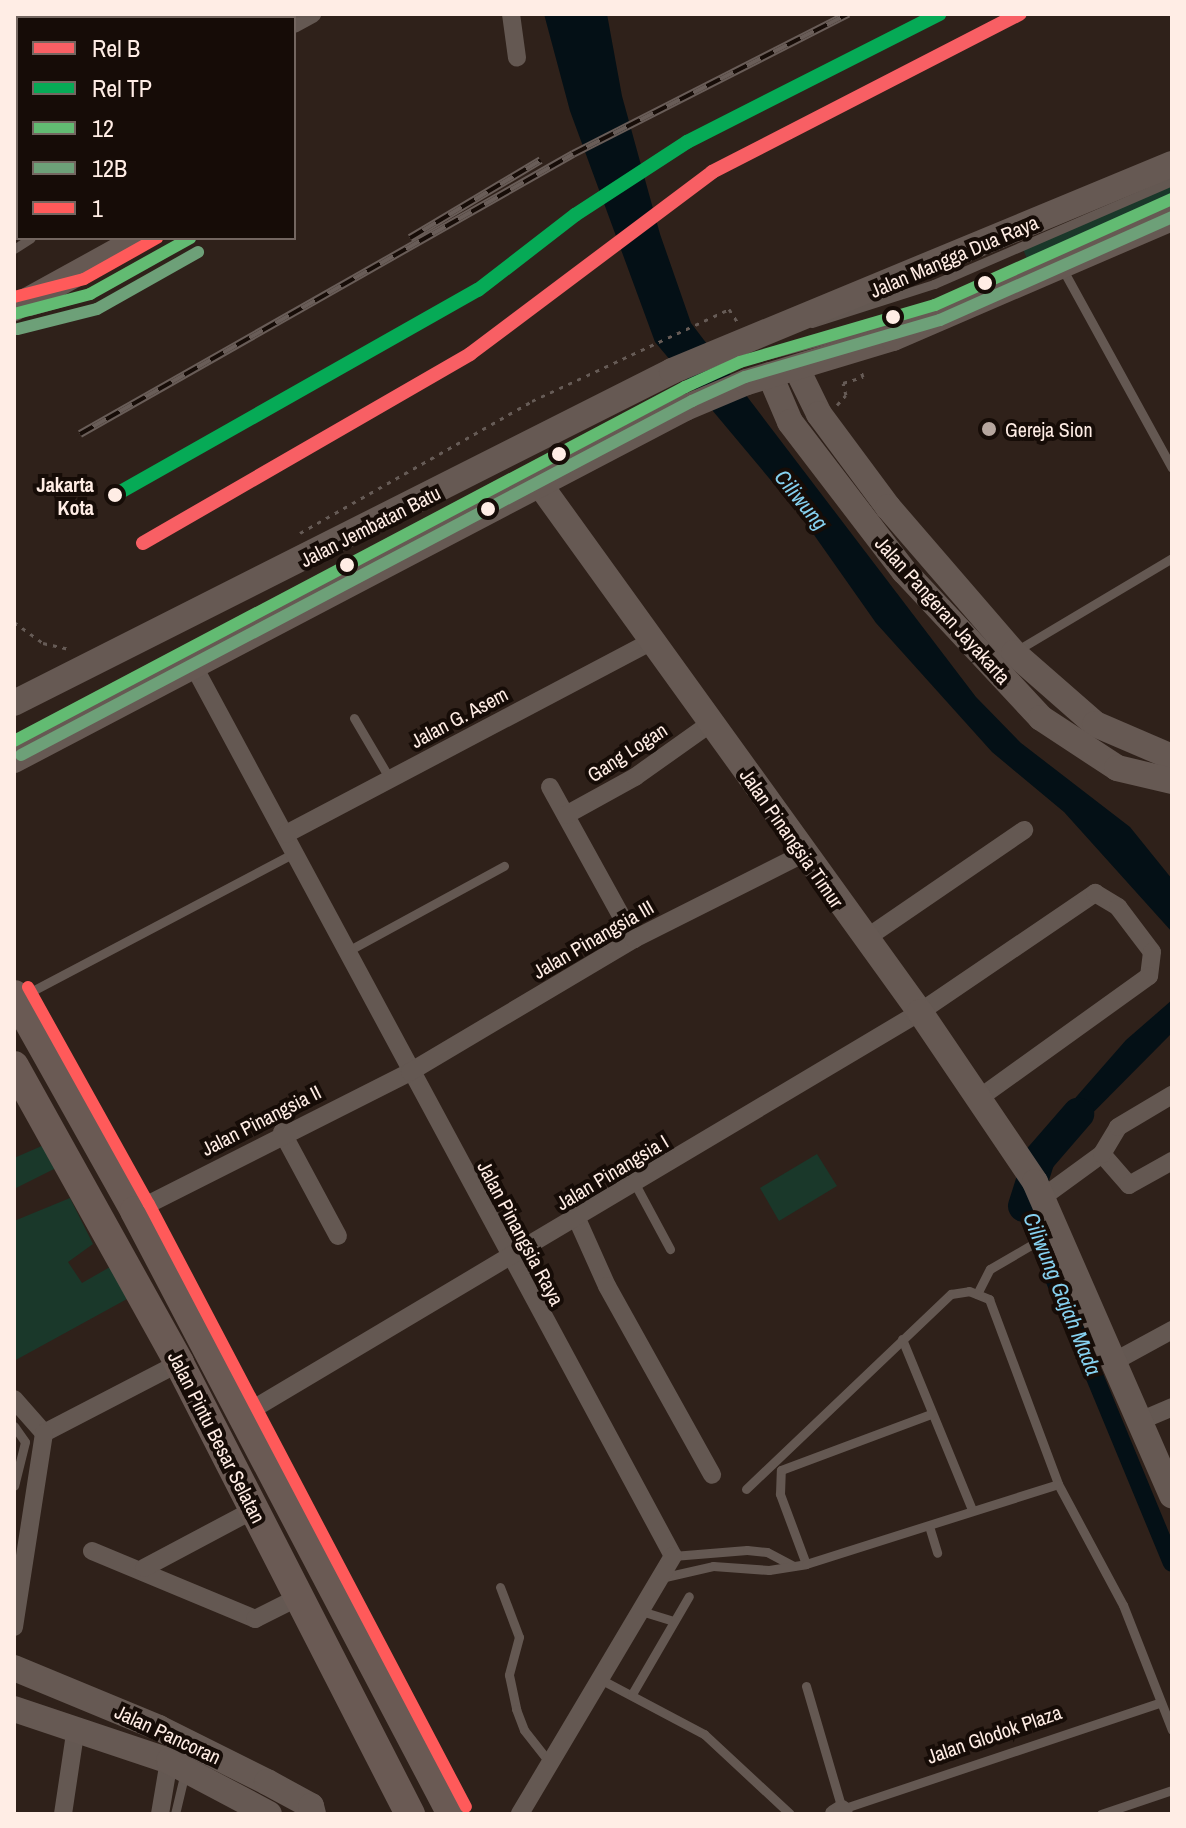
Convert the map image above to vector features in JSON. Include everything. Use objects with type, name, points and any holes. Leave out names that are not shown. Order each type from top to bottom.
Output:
[{"type":"main road","name":"Jalan Mangga Dua Raya","points":[[748,361],[797,322],[1172,164]]},
{"type":"main road","points":[[681,389],[748,361],[797,369],[893,338],[1172,218]]},
{"type":"main road","points":[[16,304],[137,240]]},
{"type":"main road","points":[[681,389],[748,361]]},
{"type":"main road","name":"Jalan Pangeran Jayakarta","points":[[748,361],[790,422],[904,571],[1032,708],[1066,737],[1117,768],[1172,781]]},
{"type":"main road","name":"Jalan Pangeran Jayakarta","points":[[797,369],[819,414],[927,555],[1014,653],[1095,724],[1172,757]]},
{"type":"main road","name":"Jalan Jembatan Batu","points":[[14,760],[538,482],[681,389]]},
{"type":"main road","name":"Jalan Jembatan Batu","points":[[68,680],[681,389]]},
{"type":"main road","name":"Jalan Pinangsia Timur","points":[[538,482],[654,640],[803,854],[920,1012],[1017,1154],[1039,1190],[1050,1234],[1117,1360],[1172,1495]]},
{"type":"main road","points":[[904,571],[927,555]]},
{"type":"main road","points":[[14,703],[68,680]]},
{"type":"main road","points":[[14,714],[68,680]]},
{"type":"main road","name":"Jalan Pintu Besar Selatan","points":[[15,997],[135,1211],[452,1814]]},
{"type":"main road","name":"Jalan Pintu Besar Selatan","points":[[14,1066],[179,1363],[410,1814]]},
{"type":"main road","name":"Jalan Pancoran","points":[[14,1668],[159,1728],[311,1806],[313,1814]]},
{"type":"main road","name":"Jalan Pancoran","points":[[14,1709],[76,1727],[178,1765],[269,1814]]},
{"type":"street","points":[[511,14],[517,58]]},
{"type":"street","name":"Jalan G. Asem","points":[[286,834],[654,640]]},
{"type":"street","name":"Jalan Pinangsia Raya","points":[[192,663],[296,852],[510,1260],[673,1556]]},
{"type":"street","name":"Gang Logan","points":[[566,815],[635,777],[711,723]]},
{"type":"street","points":[[550,787],[634,939]]},
{"type":"street","points":[[865,939],[1024,830]]},
{"type":"street","name":"Jalan Pinangsia III","points":[[410,1072],[634,939],[803,854]]},
{"type":"street","name":"Jalan Pinangsia I","points":[[243,1415],[510,1260],[920,1012],[1095,893],[1118,907],[1152,952],[1149,976],[979,1098]]},
{"type":"street","name":"Jalan Pinangsia II","points":[[135,1211],[282,1132],[410,1072]]},
{"type":"street","points":[[1039,1190],[1102,1154],[1118,1127],[1172,1095]]},
{"type":"street","points":[[282,1132],[338,1236]]},
{"type":"street","points":[[1102,1154],[1129,1185],[1172,1161]]},
{"type":"street","points":[[577,1219],[607,1286],[712,1475]]},
{"type":"street","points":[[1117,1360],[1172,1330]]},
{"type":"street","points":[[44,1433],[179,1363]]},
{"type":"street","points":[[14,1399],[44,1433]]},
{"type":"street","points":[[1142,1420],[1172,1407]]},
{"type":"street","points":[[14,1627],[44,1433]]},
{"type":"street","points":[[144,1568],[255,1509]]},
{"type":"street","points":[[92,1551],[144,1568],[255,1619],[299,1597]]},
{"type":"street","points":[[520,1814],[673,1556]]},
{"type":"street","points":[[63,1814],[76,1727]]},
{"type":"street","points":[[160,1814],[178,1765]]},
{"type":"lane","points":[[797,322],[829,322],[934,284],[1172,181]]},
{"type":"lane","points":[[748,361],[935,305],[1172,199]]},
{"type":"lane","points":[[16,304],[90,294],[186,240]]},
{"type":"lane","points":[[1062,267],[1172,468]]},
{"type":"lane","points":[[14,741],[681,389]]},
{"type":"lane","points":[[1014,653],[1172,558]]},
{"type":"lane","points":[[354,718],[390,779]]},
{"type":"lane","points":[[15,997],[296,852]]},
{"type":"lane","points":[[346,952],[504,866]]},
{"type":"lane","points":[[635,1184],[670,1249]]},
{"type":"lane","points":[[977,1294],[990,1269],[1050,1234]]},
{"type":"lane","points":[[746,1489],[951,1294],[977,1294],[995,1304],[1058,1484],[1123,1605],[1172,1730]]},
{"type":"lane","points":[[902,1339],[972,1510]]},
{"type":"lane","points":[[806,1564],[780,1494],[781,1470],[931,1414]]},
{"type":"lane","points":[[14,1426],[25,1442],[14,1486]]},
{"type":"lane","points":[[662,1579],[713,1566],[806,1564],[1058,1484]]},
{"type":"lane","points":[[929,1526],[937,1553]]},
{"type":"lane","points":[[673,1556],[747,1550],[767,1552],[793,1566]]},
{"type":"lane","points":[[500,1587],[519,1637],[509,1675],[516,1709],[524,1730],[550,1763]]},
{"type":"lane","points":[[632,1694],[689,1596]]},
{"type":"lane","points":[[641,1611],[674,1621]]},
{"type":"lane","points":[[600,1679],[704,1734],[790,1814]]},
{"type":"lane","points":[[806,1686],[840,1812]]},
{"type":"lane","name":"Jalan Glodok Plaza","points":[[840,1812],[1161,1702]]},
{"type":"lane","points":[[175,1814],[178,1765]]},
{"type":"lane","points":[[1101,1814],[1172,1790]]},
{"type":"path","points":[[296,535],[532,401],[729,309],[748,361]]},
{"type":"path","points":[[831,412],[846,395],[843,383],[863,377],[860,369]]},
{"type":"path","points":[[14,622],[43,643],[76,649]]},
{"type":"green space","points":[[1172,181],[1172,198],[1029,264],[1023,249]]},
{"type":"green space","points":[[44,1145],[56,1168],[14,1189],[14,1158]]},
{"type":"green space","points":[[817,1154],[837,1186],[779,1221],[760,1188]]},
{"type":"green space","points":[[70,1198],[93,1244],[68,1262],[82,1283],[110,1267],[127,1299],[14,1361],[14,1221]]},
{"type":"water","name":"Ciliwung","points":[[544,14],[607,14],[622,96],[660,234],[691,323],[976,697],[1021,743],[1130,827],[1172,879],[1172,932],[1064,812],[992,752],[876,623],[800,515],[655,342],[570,111]]},
{"type":"water","points":[[1172,1000],[1172,1033],[1053,1153],[1042,1136],[1126,1040]]},
{"type":"waterway","name":"Ciliwung Gajah Mada","points":[[1024,1206],[1039,1159],[1078,1114]]},
{"type":"waterway","name":"Ciliwung Gajah Mada","points":[[1024,1206],[1172,1563]]},
{"type":"railway","points":[[80,434],[573,154],[848,14]]},
{"type":"railway","points":[[410,238],[541,160]]},
{"type":"rail line","name":"TP","points":[[115,495],[478,290],[575,215],[687,142],[939,14]]},
{"type":"rail line","name":"B","points":[[143,543],[470,354],[712,172],[1020,14]]},
{"type":"transit line","name":"12","points":[[14,741],[685,387],[740,362],[935,305],[1172,199]]},
{"type":"transit line","name":"12B","points":[[21,755],[692,401],[745,377],[940,320],[1172,217]]},
{"type":"transit line","name":"1","points":[[14,297],[84,279],[153,240]]},
{"type":"transit line","name":"12","points":[[14,314],[90,294],[186,240]]},
{"type":"transit line","name":"12B","points":[[18,329],[97,309],[198,252]]},
{"type":"transit line","name":"1","points":[[28,987],[149,1204],[466,1807]]},
{"type":"place","name":"Gereja Sion","points":[[989,429]]},
{"type":"place","name":"Jakarta Kota","points":[[115,495]]}]
